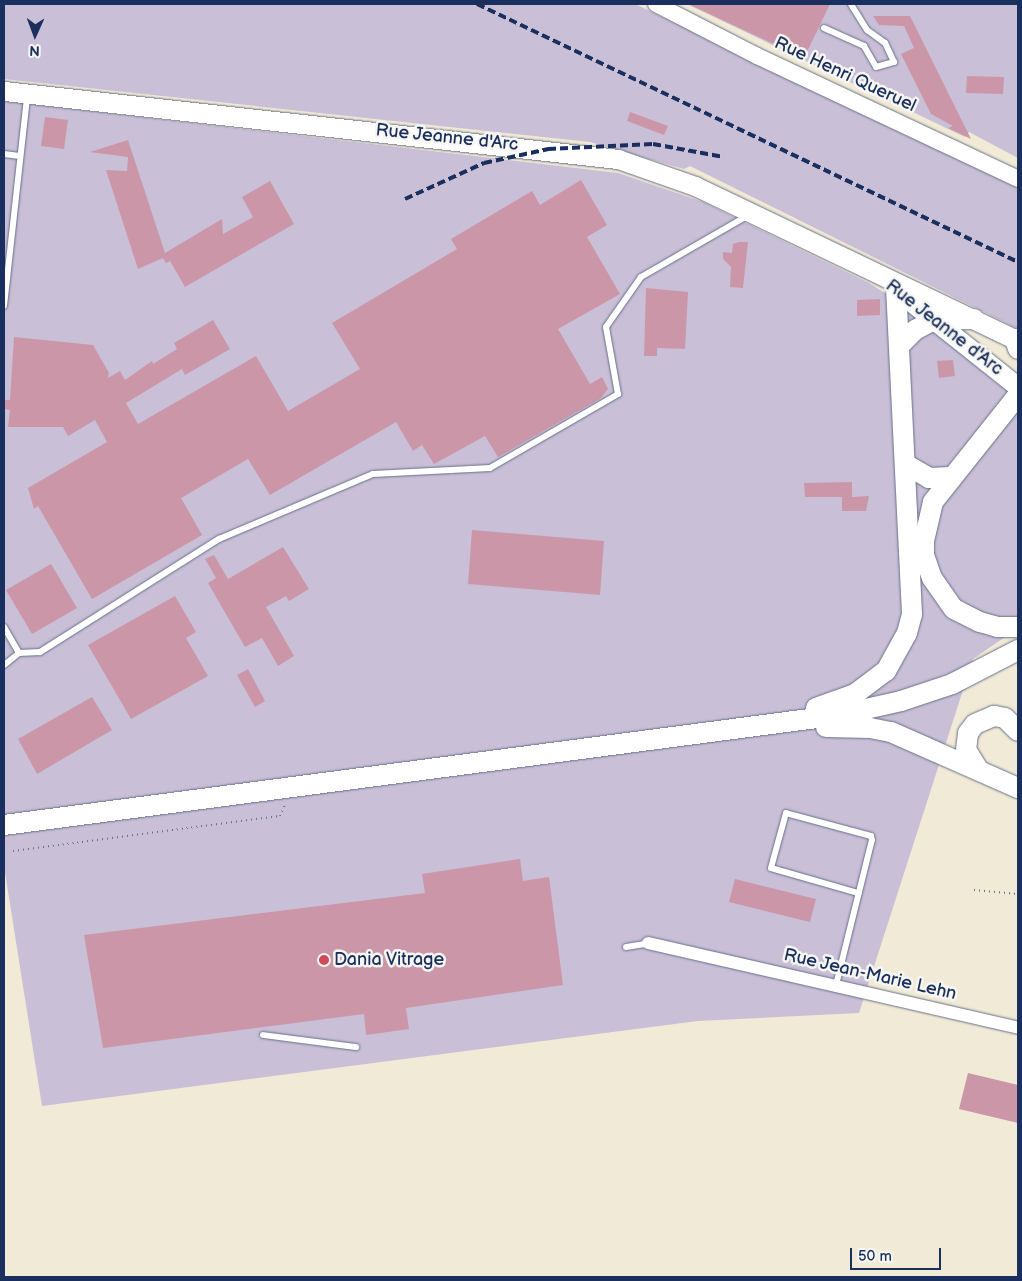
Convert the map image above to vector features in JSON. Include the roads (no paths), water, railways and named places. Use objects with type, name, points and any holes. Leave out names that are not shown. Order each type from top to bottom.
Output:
[{"type":"main road","name":"Rue Jeanne d'Arc","points":[[4,91],[592,154],[669,175],[974,319],[1017,343]]},
{"type":"main road","name":"Rue Jeanne d'Arc","points":[[869,270],[896,289],[1018,387]]},
{"type":"main road","points":[[585,750],[820,708],[836,703],[872,684],[898,653],[912,614],[896,289]]},
{"type":"main road","points":[[899,346],[915,330],[934,320],[974,319]]},
{"type":"main road","points":[[1018,395],[950,477],[933,502],[925,527],[924,555],[932,578],[945,600],[966,616],[997,627],[1018,627]]},
{"type":"main road","points":[[905,464],[929,478],[950,477]]},
{"type":"main road","points":[[4,825],[839,716],[901,702],[952,684],[1018,650]]},
{"type":"main road","points":[[978,769],[966,750],[968,733],[975,724],[994,716],[1005,718],[1018,731]]},
{"type":"main road","points":[[654,741],[827,727],[870,728],[910,738],[1018,788]]},
{"type":"street","name":"Rue Henri Queruel","points":[[656,4],[757,56],[1018,179]]},
{"type":"street","name":"Rue Jean-Marie Lehn","points":[[651,943],[1018,1028]]},
{"type":"lane","points":[[824,28],[864,46],[876,67],[894,62],[885,43],[868,30],[851,4]]},
{"type":"lane","points":[[4,306],[27,93]]},
{"type":"lane","points":[[4,154],[20,156]]},
{"type":"lane","points":[[4,665],[19,653],[40,652],[219,539],[373,474],[490,468],[618,394],[606,327],[641,277],[752,213]]},
{"type":"lane","points":[[4,626],[19,653]]},
{"type":"lane","points":[[836,985],[858,893],[871,836],[786,813],[771,868],[858,893]]},
{"type":"lane","points":[[626,946],[651,943]]},
{"type":"lane","points":[[263,1034],[356,1047]]},
{"type":"railway","points":[[477,4],[1018,262]]},
{"type":"railway","points":[[405,199],[484,163],[548,149],[653,144],[724,157]]},
{"type":"place","name":"Dania Vitrage","points":[[324,960]]}]
